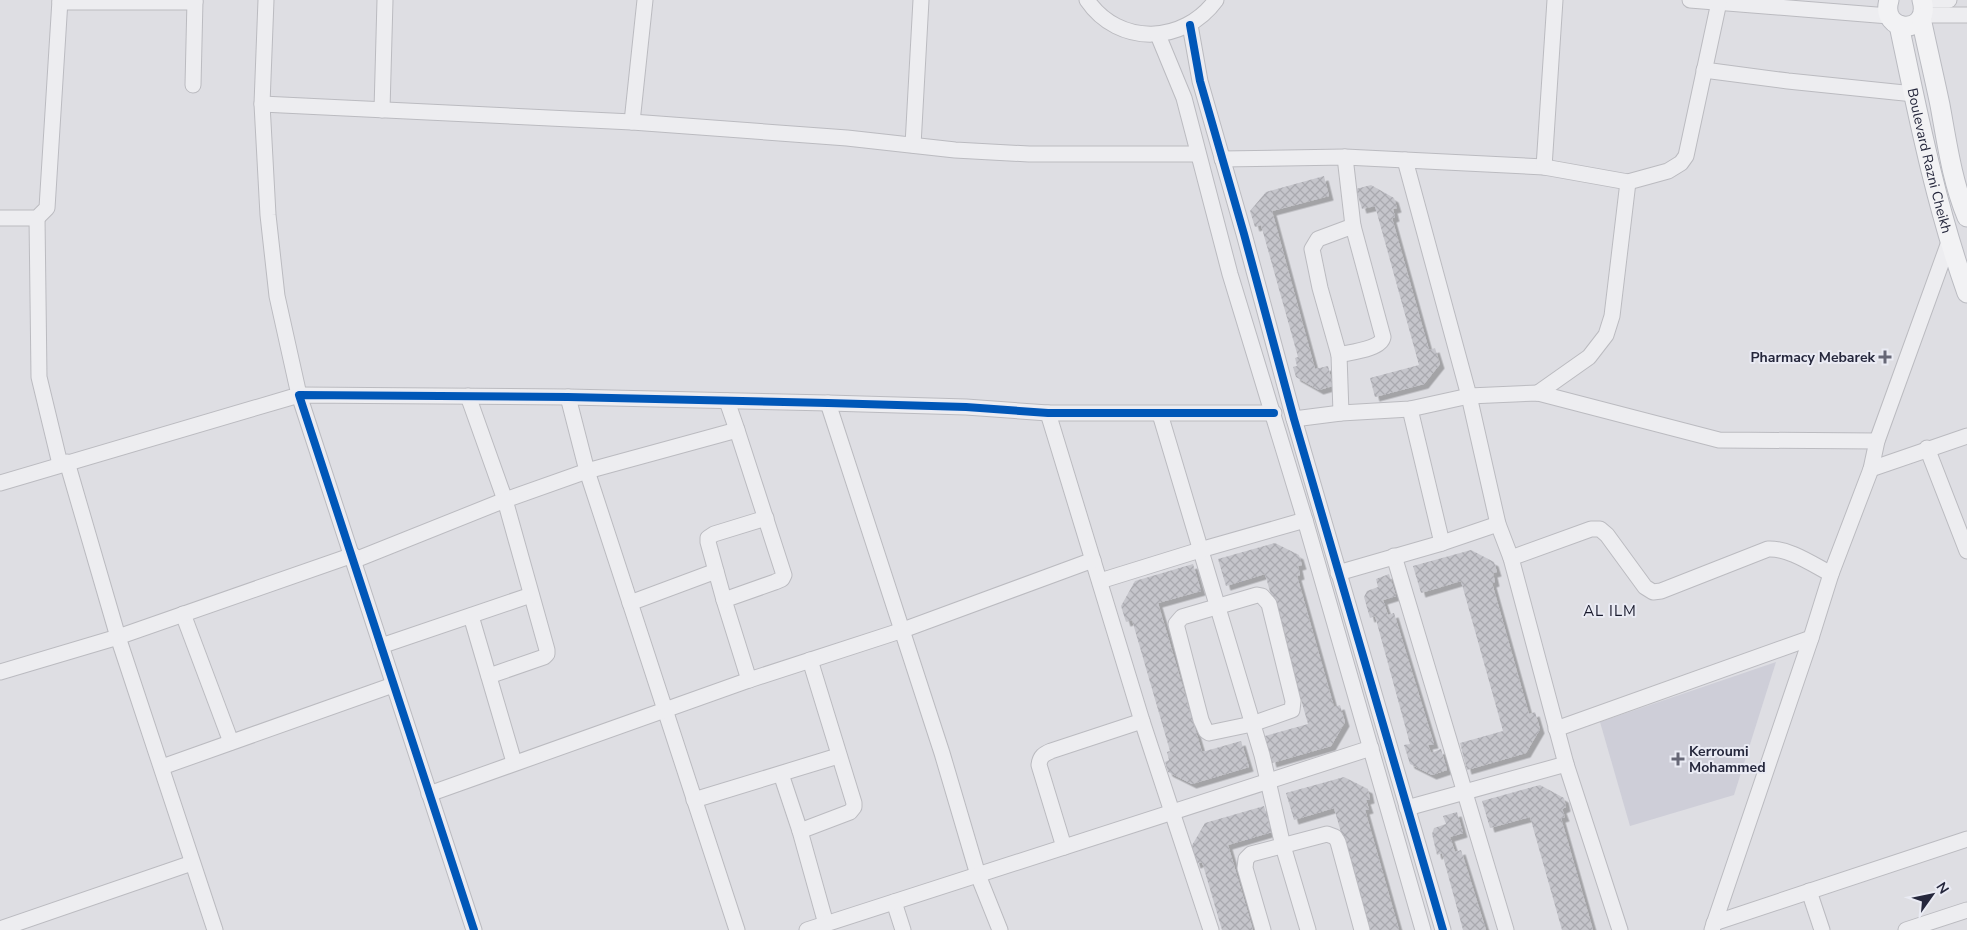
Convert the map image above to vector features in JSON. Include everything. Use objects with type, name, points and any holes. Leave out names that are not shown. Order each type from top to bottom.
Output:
[{"type":"main road","points":[[1892,14],[1914,25],[1922,8]]},
{"type":"main road","name":"Boulevard Razni Cheikh","points":[[1922,8],[1948,152],[1958,194],[1967,217]]},
{"type":"main road","name":"Boulevard Razni Cheikh","points":[[1892,14],[1914,94],[1949,242],[1967,293]]},
{"type":"street","points":[[266,0],[262,104],[268,215],[276,287],[299,395],[354,558],[393,685],[474,930]]},
{"type":"street","points":[[382,110],[385,0]]},
{"type":"street","points":[[632,122],[645,0]]},
{"type":"street","points":[[913,145],[921,0]]},
{"type":"street","points":[[1087,0],[1094,10],[1112,24],[1134,33],[1158,35],[1190,25],[1208,12],[1216,0]]},
{"type":"street","points":[[1544,167],[1555,0]]},
{"type":"street","points":[[1690,0],[1892,14]]},
{"type":"street","points":[[1922,8],[1949,0]]},
{"type":"street","points":[[0,218],[37,218],[47,208],[60,1],[195,1],[193,85]]},
{"type":"street","points":[[1222,159],[1345,157],[1544,167],[1628,182],[1668,171],[1681,163],[1686,156],[1720,2]]},
{"type":"street","points":[[1922,8],[1967,15]]},
{"type":"street","points":[[1190,25],[1200,81],[1294,419],[1443,930]]},
{"type":"street","points":[[1158,35],[1184,98],[1230,274],[1274,413],[1423,930]]},
{"type":"street","points":[[1704,70],[1914,94]]},
{"type":"street","points":[[262,104],[632,122],[847,138],[955,150],[1029,154],[1198,154]]},
{"type":"street","points":[[1340,356],[1378,346],[1383,340],[1353,226],[1345,157]]},
{"type":"street","points":[[1405,160],[1469,396],[1498,524],[1511,558],[1566,764],[1620,930]]},
{"type":"street","points":[[1538,393],[1589,357],[1606,334],[1612,316],[1628,182]]},
{"type":"street","points":[[37,218],[39,377],[118,637],[215,930]]},
{"type":"street","points":[[1341,413],[1340,356],[1320,288],[1312,249],[1318,239],[1353,226]]},
{"type":"street","points":[[1713,926],[1831,574],[1871,469],[1877,441],[1949,242]]},
{"type":"street","points":[[1294,419],[1341,413],[1410,408],[1469,396],[1538,393],[1719,440],[1877,441]]},
{"type":"street","points":[[0,482],[299,395],[568,397],[828,403],[966,407],[1048,413],[1274,413]]},
{"type":"street","points":[[468,396],[505,500],[547,650],[544,658],[489,676]]},
{"type":"street","points":[[568,397],[587,471],[738,930]]},
{"type":"street","points":[[724,600],[782,578],[783,571],[727,401]]},
{"type":"street","points":[[828,403],[903,630],[978,875],[1000,930]]},
{"type":"street","points":[[1410,408],[1442,543]]},
{"type":"street","points":[[1048,413],[1142,721],[1211,930]]},
{"type":"street","points":[[1160,414],[1252,724],[1268,780],[1283,846],[1308,930]]},
{"type":"street","points":[[0,672],[118,637],[354,558],[505,500],[587,471],[737,430]]},
{"type":"street","points":[[1871,469],[1967,436]]},
{"type":"street","points":[[1928,448],[1967,551]]},
{"type":"street","points":[[749,680],[708,542],[710,536],[766,518]]},
{"type":"street","points":[[1100,581],[1305,520]]},
{"type":"street","points":[[1338,573],[1442,543],[1498,524]]},
{"type":"street","points":[[1511,558],[1591,529],[1600,529],[1607,535],[1645,587],[1653,592],[1661,591],[1768,549],[1777,548],[1831,574]]},
{"type":"street","points":[[1394,556],[1506,930]]},
{"type":"street","points":[[429,794],[514,762],[749,680],[903,630],[1093,560]]},
{"type":"street","points":[[630,603],[716,571]]},
{"type":"street","points":[[1257,595],[1262,596],[1269,604],[1294,705],[1290,712],[1252,724],[1209,733],[1206,731],[1201,720],[1176,624],[1182,617],[1217,608],[1257,595]]},
{"type":"street","points":[[381,646],[531,596]]},
{"type":"street","points":[[183,614],[231,742]]},
{"type":"street","points":[[471,616],[514,762]]},
{"type":"street","points":[[1556,729],[1811,638]]},
{"type":"street","points":[[800,831],[850,812],[854,807],[810,660]]},
{"type":"street","points":[[162,767],[393,685]]},
{"type":"street","points":[[1064,847],[1039,765],[1039,759],[1043,754],[1051,751],[1142,721]]},
{"type":"street","points":[[807,930],[1371,748]]},
{"type":"street","points":[[694,800],[838,756]]},
{"type":"street","points":[[1407,808],[1566,764]]},
{"type":"street","points":[[1379,775],[1396,770]]},
{"type":"street","points":[[781,774],[800,831],[826,924]]},
{"type":"street","points":[[1263,930],[1245,868],[1246,859],[1251,854],[1327,834],[1338,842],[1362,930]]},
{"type":"street","points":[[1713,926],[1809,891],[1967,839]]},
{"type":"street","points":[[0,929],[192,863]]},
{"type":"street","points":[[1809,891],[1822,930]]},
{"type":"street","points":[[894,902],[903,930]]},
{"type":"street","points":[[1906,930],[1967,910]]},
{"type":"shaded area","name":"Kerroumi Mohammed","points":[[1776,662],[1734,795],[1630,826],[1600,722]]},
{"type":"building","points":[[1324,176],[1329,196],[1272,211],[1315,369],[1328,366],[1333,386],[1319,390],[1296,377],[1293,367],[1297,366],[1295,358],[1298,357],[1261,225],[1255,227],[1250,211],[1266,192]]},
{"type":"building","points":[[1371,185],[1394,198],[1397,208],[1393,209],[1395,217],[1392,218],[1429,350],[1435,348],[1440,364],[1424,384],[1375,397],[1370,378],[1419,365],[1375,206],[1362,209],[1356,189]]},
{"type":"building","points":[[1275,543],[1299,555],[1302,565],[1298,566],[1300,575],[1297,576],[1334,707],[1340,705],[1345,722],[1331,746],[1272,763],[1265,736],[1308,724],[1265,574],[1226,586],[1218,559]]},
{"type":"building","points":[[1471,550],[1494,562],[1497,572],[1493,573],[1495,582],[1492,583],[1529,714],[1535,712],[1540,729],[1526,753],[1467,770],[1460,743],[1503,731],[1461,581],[1421,593],[1413,566]]},
{"type":"building","points":[[1193,564],[1201,591],[1158,603],[1202,752],[1241,741],[1249,767],[1192,784],[1168,772],[1165,762],[1169,760],[1167,752],[1170,751],[1132,620],[1126,622],[1121,606],[1135,581]]},
{"type":"building","points":[[1389,574],[1396,596],[1383,600],[1388,615],[1394,613],[1434,744],[1428,745],[1431,753],[1441,749],[1447,770],[1432,775],[1410,764],[1404,745],[1410,744],[1375,616],[1370,618],[1364,597],[1367,591],[1378,587],[1376,579]]},
{"type":"building","points":[[1344,777],[1368,789],[1370,799],[1366,800],[1369,809],[1365,810],[1399,930],[1369,930],[1334,808],[1294,820],[1286,793]]},
{"type":"building","points":[[1540,785],[1564,798],[1566,807],[1562,809],[1565,817],[1561,818],[1593,930],[1562,930],[1530,817],[1490,828],[1482,801]]},
{"type":"building","points":[[1264,806],[1272,832],[1228,845],[1253,930],[1222,930],[1202,862],[1196,864],[1191,847],[1205,823]]},
{"type":"building","points":[[1457,812],[1463,833],[1450,837],[1455,852],[1461,850],[1486,930],[1463,930],[1442,853],[1437,855],[1432,834],[1434,828],[1446,824],[1443,816]]},
{"type":"cycle path","points":[[1190,25],[1200,81],[1294,419],[1443,930]]},
{"type":"cycle path","points":[[474,930],[299,395],[568,397],[828,403],[966,407],[1048,413],[1274,413]]},
{"type":"place","name":"Pharmacy Mebarek","points":[[1885,357]]},
{"type":"place","name":"Kerroumi Mohammed","points":[[1678,759]]},
{"type":"district","name":"AL ILM","points":[[1610,611]]}]
